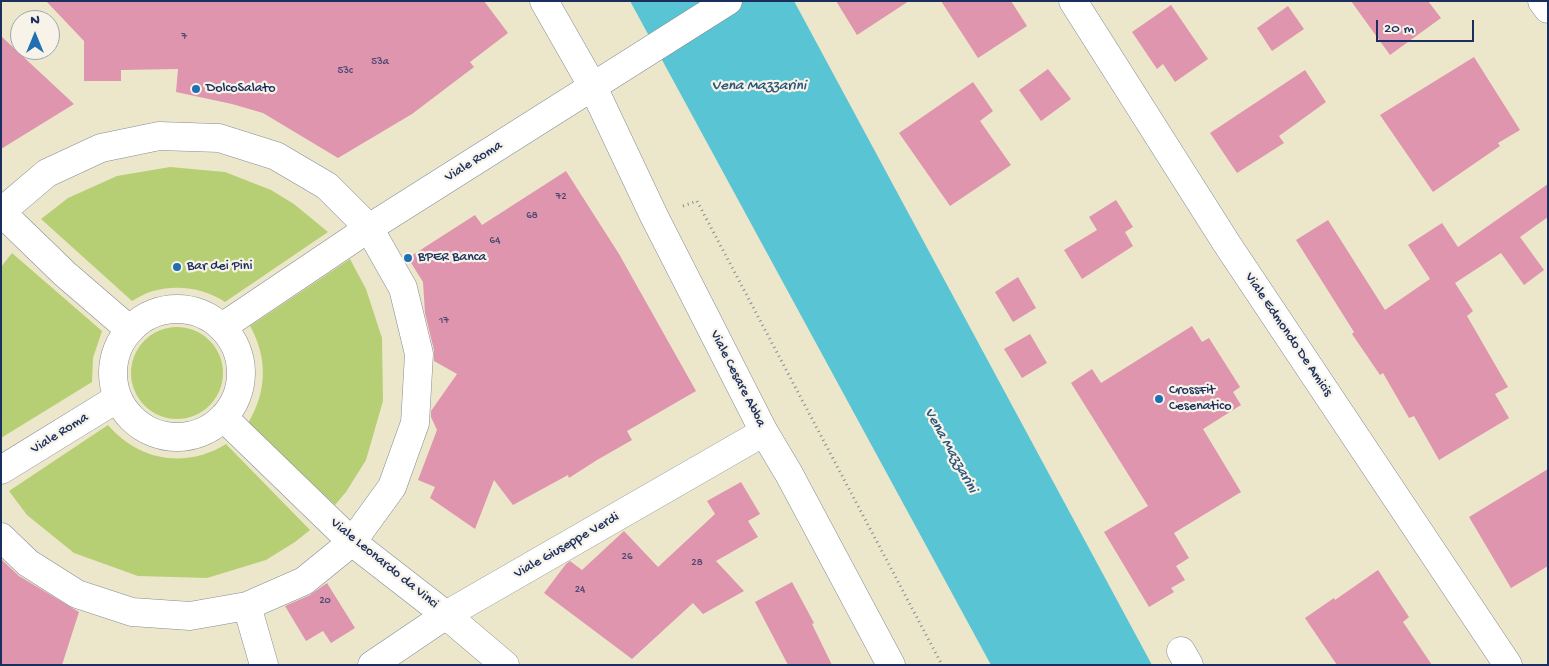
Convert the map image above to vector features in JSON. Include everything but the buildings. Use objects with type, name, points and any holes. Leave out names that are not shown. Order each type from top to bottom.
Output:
[{"type":"street","name":"Viale Cesare Abba","points":[[544,1],[593,88],[654,216],[764,432],[789,474],[891,665]]},
{"type":"street","name":"Viale Roma","points":[[222,327],[369,228],[728,1]]},
{"type":"street","name":"Viale Edmondo De Amicis","points":[[1073,1],[1227,244],[1508,665]]},
{"type":"street","points":[[1542,1],[1548,10]]},
{"type":"street","points":[[1,537],[28,563],[77,594],[132,612],[190,616],[247,606],[304,581],[352,542],[392,487],[415,423],[419,354],[403,288],[369,228],[327,186],[276,156],[219,138],[160,136],[101,148],[47,174],[1,212],[64,274],[130,330]]},
{"type":"street","points":[[175,309],[192,311],[208,317],[222,327],[234,343],[240,362],[241,382],[235,401],[224,418],[206,430],[186,437],[165,436],[145,429],[129,416],[118,398],[114,380],[114,362],[120,345],[130,330],[143,319],[159,312],[175,309]]},
{"type":"street","name":"Viale Roma","points":[[1,470],[118,398]]},
{"type":"street","name":"Viale Leonardo da Vinci","points":[[224,418],[352,542],[446,615],[505,665]]},
{"type":"street","name":"Viale Giuseppe Verdi","points":[[372,665],[446,615],[764,432]]},
{"type":"street","points":[[247,606],[264,665]]},
{"type":"path","points":[[654,216],[697,201],[942,665]]},
{"type":"green space","points":[[170,167],[225,172],[271,190],[294,204],[328,232],[225,302],[209,293],[181,288],[153,291],[132,301],[41,219],[68,198],[117,176]]},
{"type":"green space","points":[[12,253],[102,331],[93,358],[92,382],[1,438],[1,267]]},
{"type":"green space","points":[[350,259],[366,289],[382,338],[383,401],[366,460],[346,492],[335,505],[248,423],[259,399],[263,375],[260,350],[250,326]]},
{"type":"green space","points":[[168,327],[186,327],[203,334],[216,347],[223,364],[223,382],[216,399],[203,412],[186,419],[168,419],[151,412],[138,399],[131,382],[131,364],[138,347],[151,334]]},
{"type":"green space","points":[[108,425],[134,447],[164,457],[195,457],[211,452],[226,444],[310,530],[266,560],[207,578],[138,576],[74,553],[27,515],[9,491]]},
{"type":"water","name":"Vena Mazzarini","points":[[630,1],[794,1],[1152,665],[991,665]]},
{"type":"place","name":"DolcoSalato","points":[[196,89]]},
{"type":"place","name":"BPER Banca","points":[[408,258]]},
{"type":"place","name":"Bar dei Pini","points":[[177,267]]},
{"type":"place","name":"CrossFit Cesenatico","points":[[1159,399]]}]
